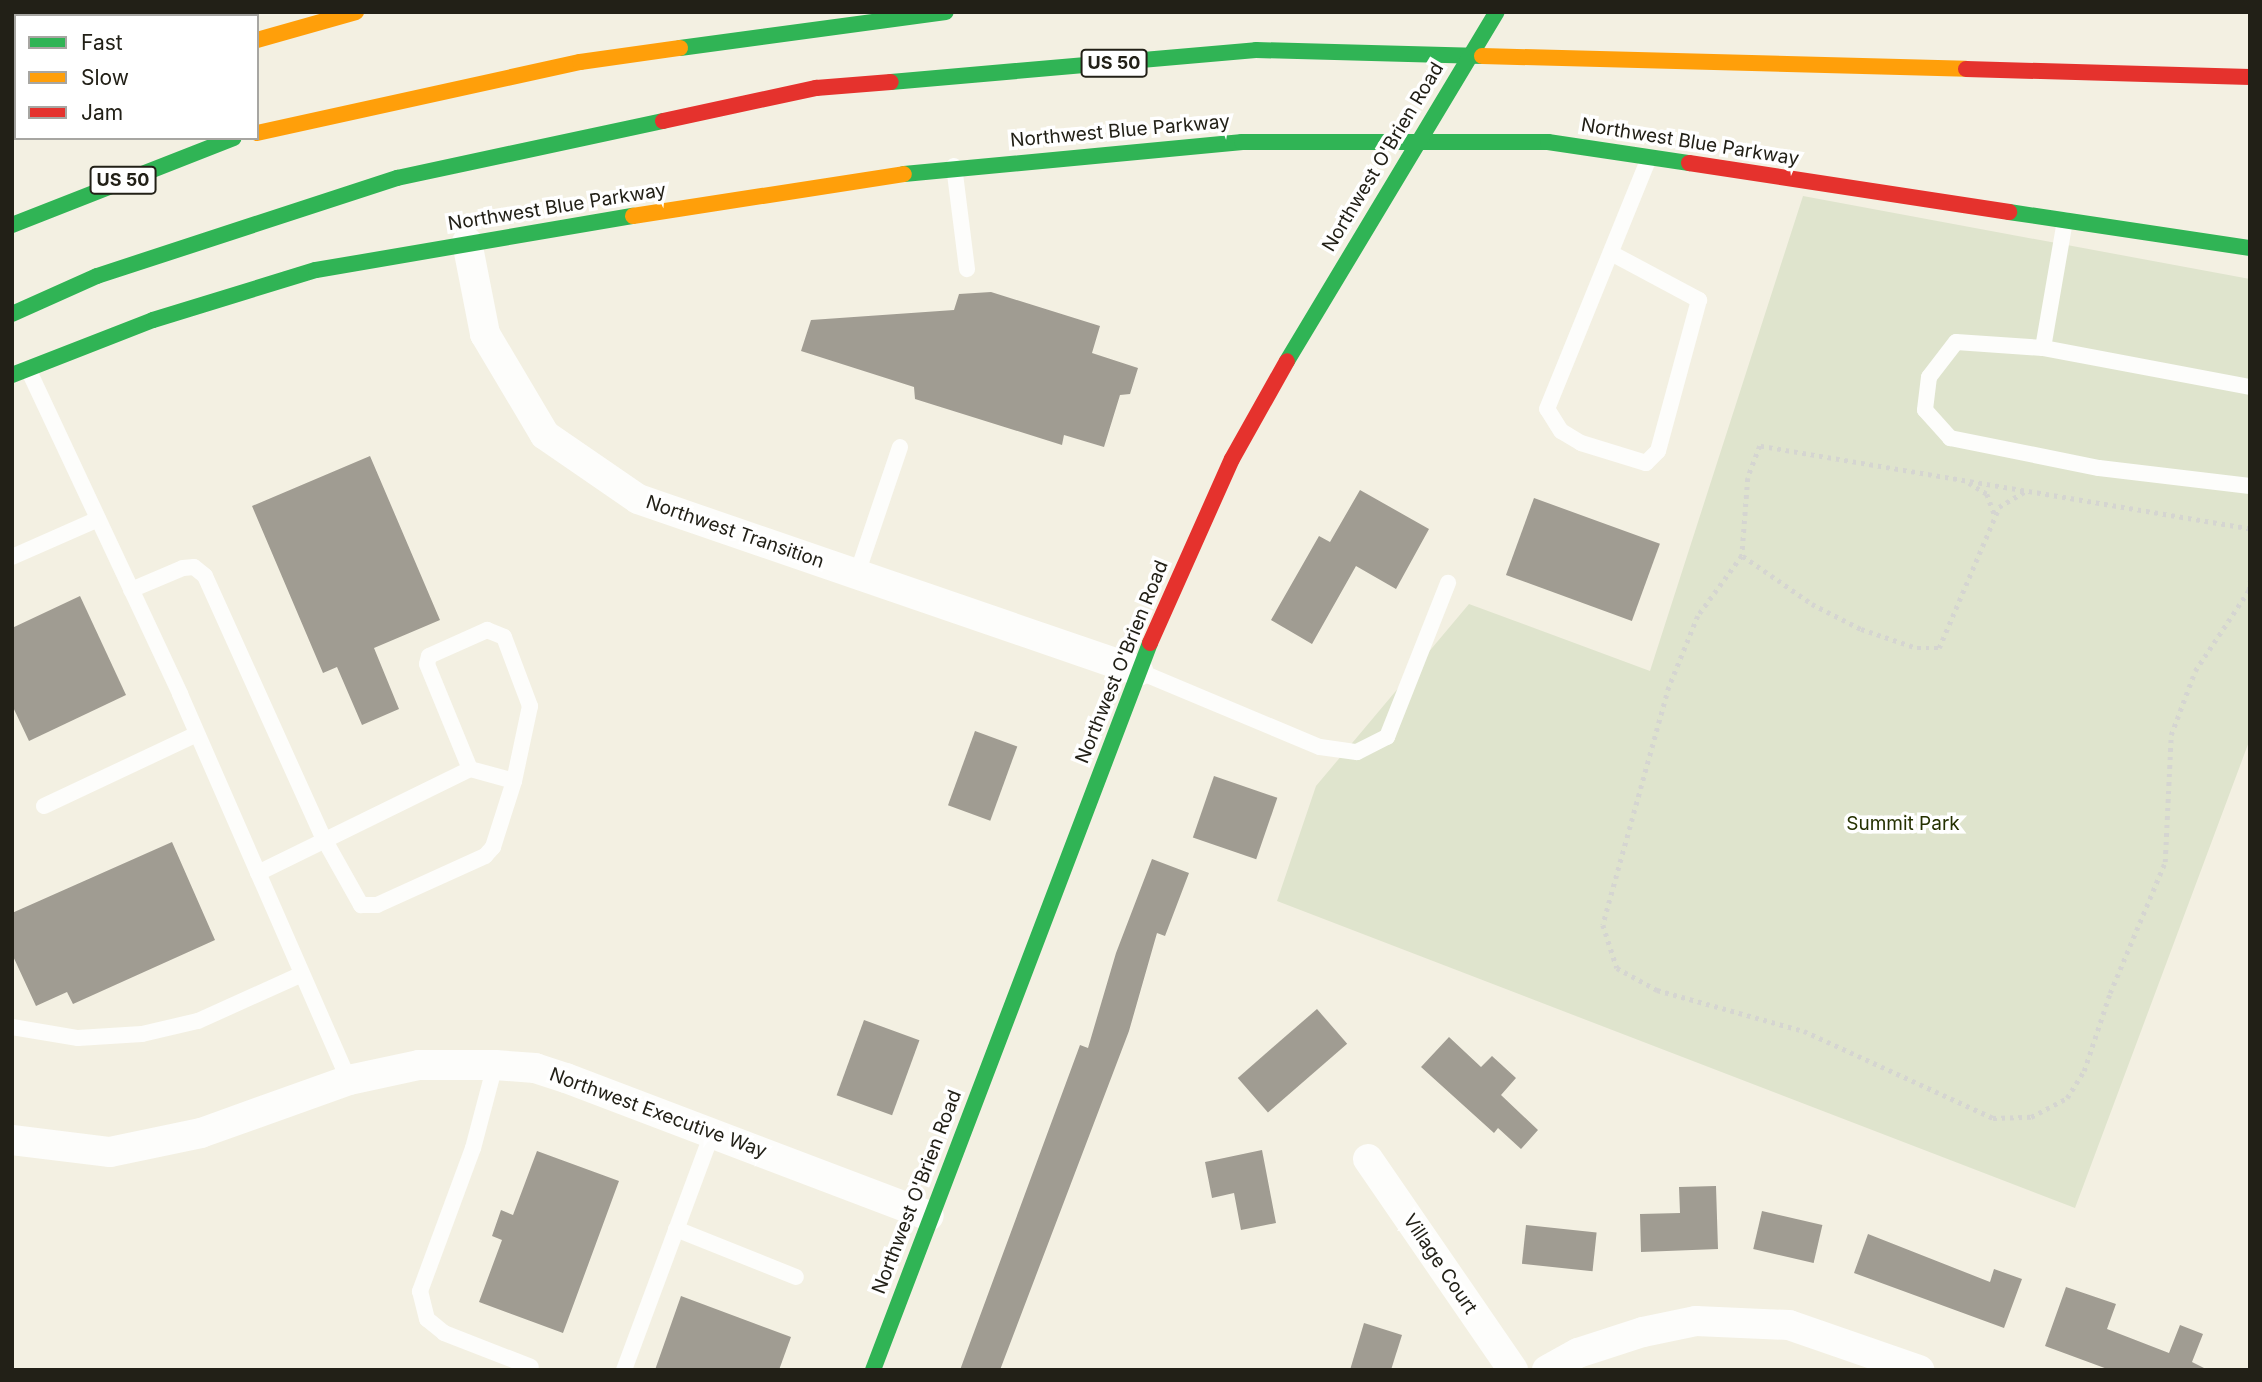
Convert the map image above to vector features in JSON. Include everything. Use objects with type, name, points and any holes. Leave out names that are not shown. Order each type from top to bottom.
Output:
[{"type":"main road","points":[[259,39],[356,12]]},
{"type":"main road","points":[[259,133],[580,62],[946,12]]},
{"type":"main road","name":"Northwest O'Brien Road","points":[[873,1370],[929,1216],[1138,671],[1232,459],[1327,290],[1497,12]]},
{"type":"main road","name":"US 50","points":[[12,314],[97,276],[397,178],[816,88],[1256,50],[2250,77]]},
{"type":"main road","name":"US 50","points":[[12,225],[210,144],[226,140]]},
{"type":"main road","name":"Northwest Blue Parkway","points":[[20,372],[153,320],[316,270],[467,242],[954,166],[1242,142],[1548,142],[2250,248]]},
{"type":"street","name":"Northwest Transition","points":[[467,242],[485,334],[545,435],[638,499],[1138,671]]},
{"type":"street","name":"Northwest Executive Way","points":[[12,1140],[62,1149],[110,1152],[135,1148],[258,1115],[349,1080],[419,1065],[535,1068],[713,1131],[929,1216]]},
{"type":"street","name":"Village Court","points":[[1368,1159],[1513,1370]]},
{"type":"street","points":[[1547,1370],[1578,1353],[1630,1336],[1696,1321],[1789,1325],[1919,1370]]},
{"type":"lane","points":[[1611,253],[1699,300],[1658,451],[1646,463],[1581,443],[1561,431],[1547,409],[1649,158]]},
{"type":"lane","points":[[954,166],[967,269]]},
{"type":"lane","points":[[2043,348],[2065,220]]},
{"type":"lane","points":[[2250,387],[2043,348],[1956,342],[1929,377],[1925,410],[1950,438],[2099,467],[2250,486]]},
{"type":"lane","points":[[20,372],[98,519],[131,590],[349,1080]]},
{"type":"lane","points":[[857,574],[900,447]]},
{"type":"lane","points":[[12,557],[98,519]]},
{"type":"lane","points":[[131,590],[183,568],[194,567],[205,576],[324,839],[355,899],[361,905],[377,905],[489,853],[514,781],[529,693],[504,636],[486,631],[429,656],[427,664],[470,769]]},
{"type":"lane","points":[[1138,671],[1320,747],[1357,752],[1387,737],[1448,583]]},
{"type":"lane","points":[[44,806],[197,734]]},
{"type":"lane","points":[[258,873],[470,769],[514,781]]},
{"type":"lane","points":[[12,1027],[78,1038],[142,1034],[198,1021],[302,974]]},
{"type":"lane","points":[[495,1065],[473,1148],[420,1291],[427,1319],[444,1333],[531,1367]]},
{"type":"lane","points":[[624,1370],[713,1131]]},
{"type":"lane","points":[[676,1229],[796,1277]]},
{"type":"path","points":[[2250,529],[1760,446],[1748,478],[1742,556],[1698,616],[1669,687],[1603,925],[1617,968],[1657,990],[1804,1031],[1993,1118],[2032,1117],[2067,1098],[2084,1071],[2110,993],[2165,862],[2171,736],[2195,671],[2249,590],[2250,581]]},
{"type":"path","points":[[1965,480],[1987,494],[1995,516]]},
{"type":"path","points":[[1742,556],[1812,604],[1861,629],[1917,648],[1939,648],[2000,507],[2027,491]]},
{"type":"green space","name":"Summit Park","points":[[1803,196],[2250,279],[2250,739],[2075,1208],[1277,901],[1316,786],[1469,604],[1650,671]]},
{"type":"building","points":[[991,292],[1100,326],[1092,353],[1138,368],[1130,394],[1120,395],[1104,447],[1064,435],[1062,445],[915,399],[914,387],[801,351],[811,320],[954,310],[959,294]]},
{"type":"building","points":[[370,456],[440,620],[374,648],[399,709],[362,725],[337,667],[323,673],[252,506]]},
{"type":"building","points":[[1360,490],[1429,529],[1396,589],[1356,566],[1312,644],[1271,620],[1319,536],[1330,542]]},
{"type":"building","points":[[1534,498],[1660,544],[1632,621],[1506,575]]},
{"type":"building","points":[[80,596],[126,695],[29,741],[12,705],[12,628]]},
{"type":"building","points":[[975,731],[1017,746],[990,821],[948,805]]},
{"type":"building","points":[[1214,776],[1277,798],[1256,859],[1193,837]]},
{"type":"building","points":[[172,842],[215,940],[73,1004],[67,992],[36,1006],[12,954],[12,913]]},
{"type":"building","points":[[1152,859],[1189,873],[1165,936],[1157,933],[1129,1031],[1000,1370],[960,1370],[1080,1045],[1088,1048],[1116,953]]},
{"type":"building","points":[[1317,1009],[1347,1044],[1268,1113],[1238,1078]]},
{"type":"building","points":[[864,1020],[919,1040],[892,1115],[837,1095]]},
{"type":"building","points":[[1449,1037],[1481,1067],[1492,1056],[1516,1078],[1501,1095],[1538,1130],[1521,1149],[1498,1128],[1494,1133],[1421,1067]]},
{"type":"building","points":[[1262,1150],[1276,1223],[1241,1230],[1234,1193],[1212,1198],[1205,1162]]},
{"type":"building","points":[[537,1151],[619,1181],[563,1333],[479,1302],[502,1240],[492,1236],[501,1210],[513,1215]]},
{"type":"building","points":[[1716,1186],[1718,1249],[1641,1252],[1640,1214],[1680,1213],[1679,1187]]},
{"type":"building","points":[[1762,1211],[1822,1225],[1814,1263],[1753,1249]]},
{"type":"building","points":[[1526,1225],[1597,1232],[1593,1271],[1522,1264]]},
{"type":"building","points":[[1868,1234],[1990,1282],[1994,1269],[2022,1279],[2004,1328],[1854,1273]]},
{"type":"building","points":[[2066,1287],[2116,1304],[2107,1329],[2169,1353],[2180,1325],[2203,1334],[2192,1362],[2208,1370],[2110,1370],[2045,1346]]},
{"type":"building","points":[[681,1296],[791,1337],[779,1370],[655,1370]]},
{"type":"building","points":[[1364,1323],[1402,1335],[1391,1370],[1350,1370]]},
{"type":"traffic: fast","points":[[680,48],[946,12]]},
{"type":"traffic: fast","points":[[1287,361],[1497,12]]},
{"type":"traffic: fast","points":[[891,82],[1256,50],[1482,56]]},
{"type":"traffic: fast","points":[[12,314],[97,276],[397,178],[663,121]]},
{"type":"traffic: fast","points":[[12,225],[229,140]]},
{"type":"traffic: fast","points":[[904,174],[1242,142],[1548,142],[1689,163]]},
{"type":"traffic: fast","points":[[2009,212],[2250,248]]},
{"type":"traffic: fast","points":[[12,375],[153,320],[316,270],[633,216]]},
{"type":"traffic: fast","points":[[873,1370],[1150,643]]},
{"type":"traffic: slow","points":[[259,39],[356,12]]},
{"type":"traffic: slow","points":[[259,133],[580,62],[680,48]]},
{"type":"traffic: slow","points":[[1482,56],[1966,69]]},
{"type":"traffic: slow","points":[[633,216],[904,174]]},
{"type":"traffic: jam","points":[[1966,69],[2250,77]]},
{"type":"traffic: jam","points":[[663,121],[816,88],[891,82]]},
{"type":"traffic: jam","points":[[1689,163],[2009,212]]},
{"type":"traffic: jam","points":[[1150,643],[1232,459],[1287,361]]}]
